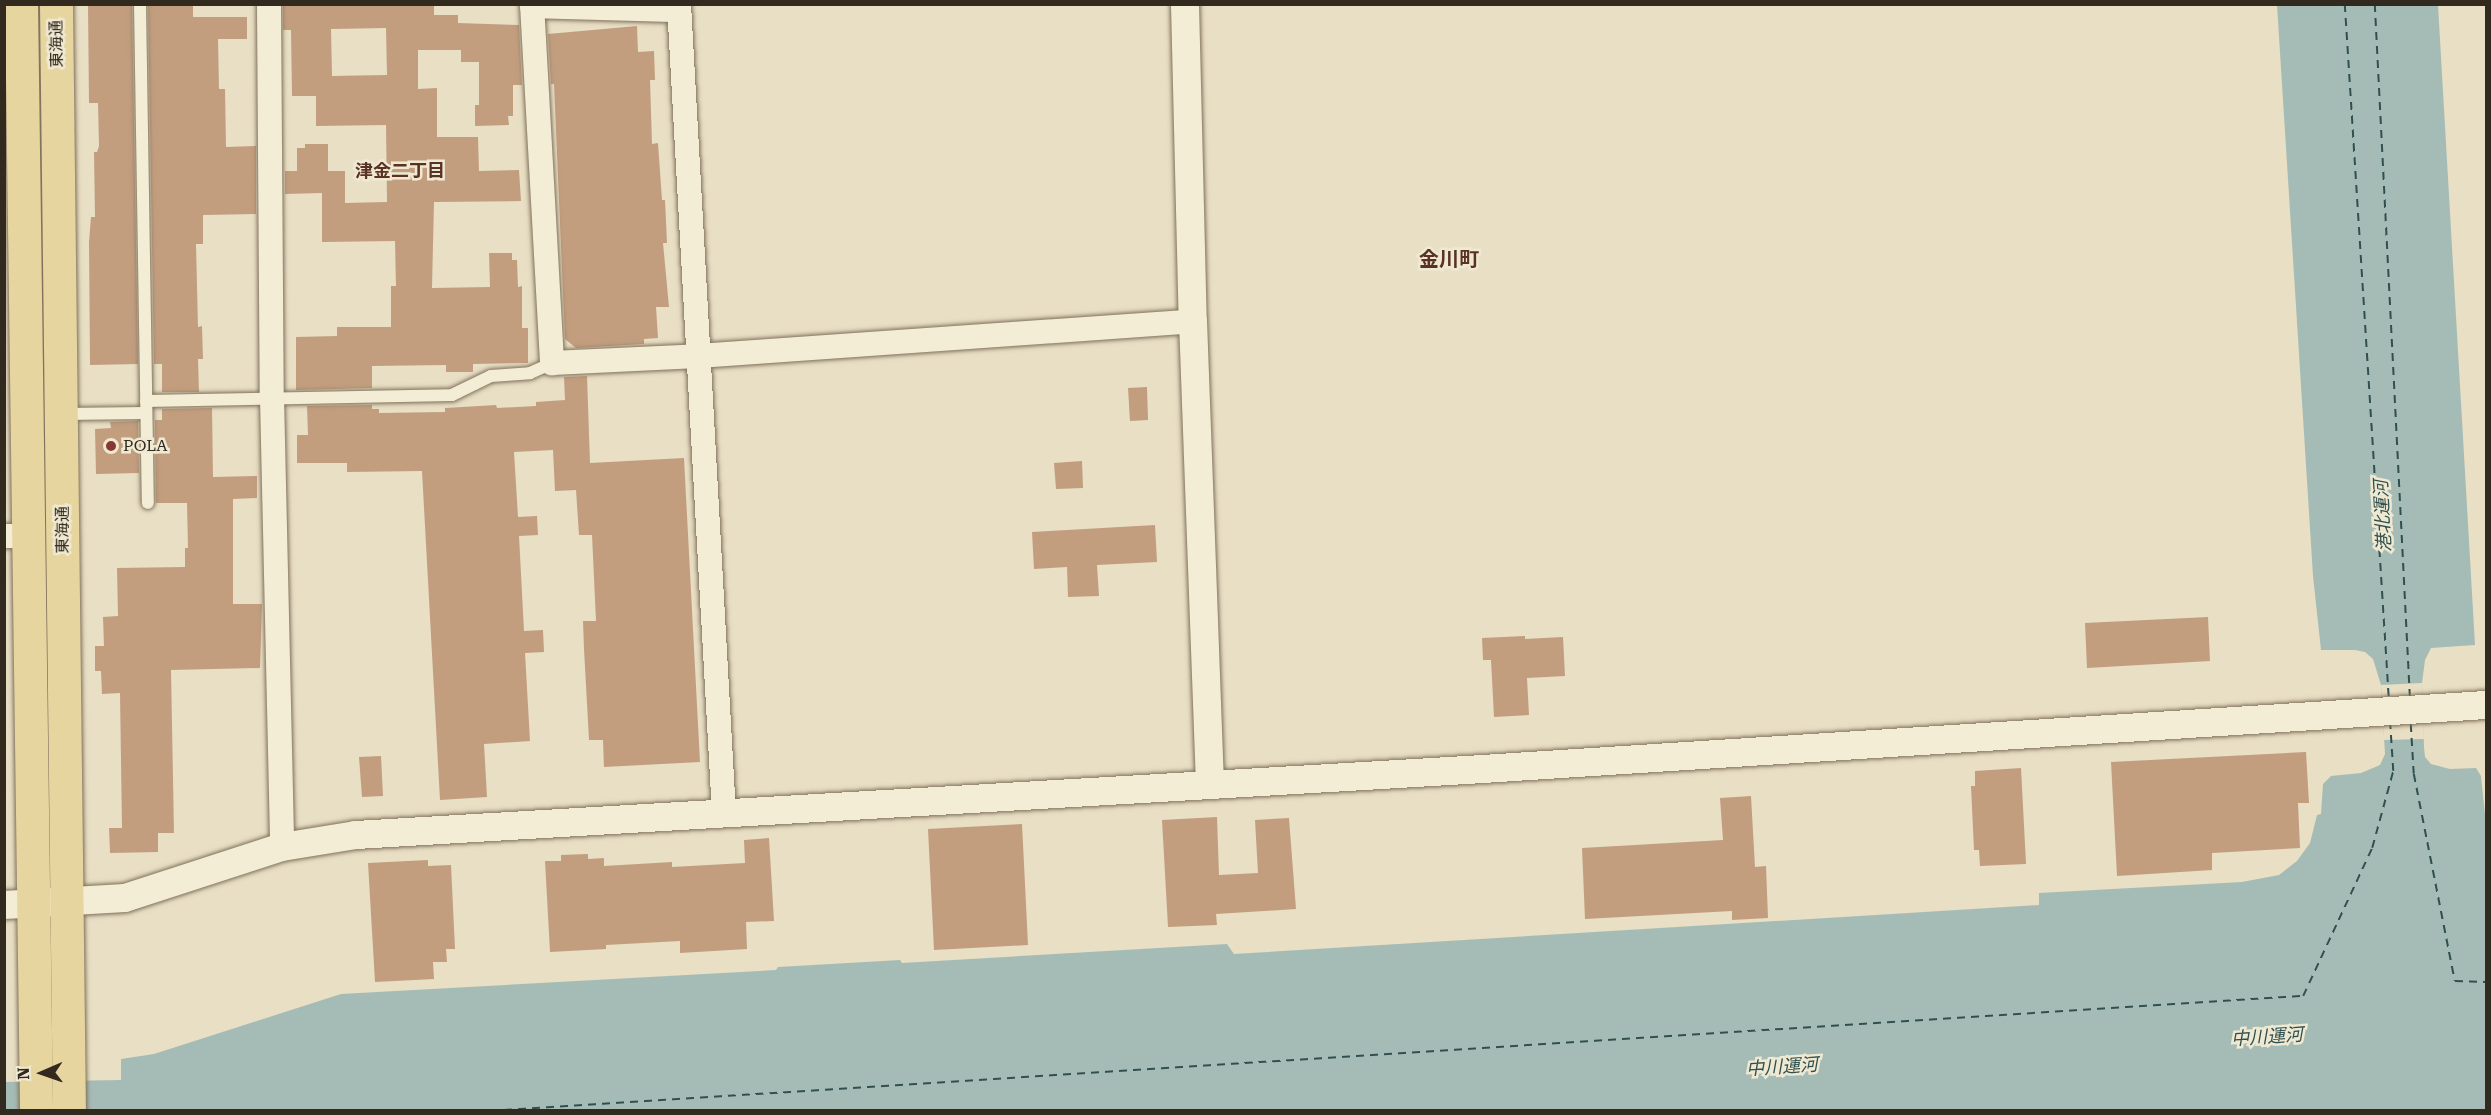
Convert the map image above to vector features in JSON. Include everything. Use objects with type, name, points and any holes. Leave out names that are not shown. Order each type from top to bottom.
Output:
[{"type":"main road","points":[[21,4],[14,230],[16,536],[35,903],[36,1110]]},
{"type":"main road","name":"東海通","points":[[56,4],[62,414],[35,903],[68,1056],[69,1110]]},
{"type":"street","points":[[269,4],[272,397],[282,847]]},
{"type":"street","points":[[1185,4],[1193,321],[1210,785]]},
{"type":"street","points":[[724,813],[698,357],[679,7],[532,5],[552,363],[698,357],[1193,321]]},
{"type":"street","points":[[14,230],[61,228]]},
{"type":"street","points":[[35,903],[125,897],[282,847],[356,835],[1210,785],[2487,705]]},
{"type":"lane","points":[[140,4],[148,503]]},
{"type":"lane","points":[[62,414],[272,397],[452,395],[491,376],[530,373],[552,363]]},
{"type":"water","points":[[2277,5],[2438,5],[2475,645],[2431,648],[2425,660],[2422,683],[2424,747],[2425,757],[2431,764],[2450,769],[2476,768],[2481,776],[2486,824],[2486,1110],[5,1110],[4,1082],[121,1080],[121,1059],[154,1054],[341,994],[776,970],[778,967],[900,960],[902,963],[1227,944],[1234,954],[2039,905],[2039,893],[2242,882],[2279,875],[2297,861],[2310,843],[2317,815],[2321,814],[2323,784],[2331,776],[2361,773],[2380,765],[2385,754],[2381,685],[2373,659],[2365,652],[2355,650],[2321,650],[2313,576]]},
{"type":"pier","points":[[2422,683],[2424,739],[2384,740],[2381,685]]},
{"type":"building","points":[[132,4],[138,364],[90,365],[89,242],[91,217],[95,217],[94,152],[97,152],[99,146],[98,103],[89,103],[88,5]]},
{"type":"building","points":[[148,4],[193,4],[193,17],[247,17],[247,39],[218,39],[219,89],[225,89],[226,147],[256,146],[256,214],[203,215],[203,244],[196,244],[198,327],[202,326],[203,359],[198,359],[199,392],[162,392],[162,364],[154,364]]},
{"type":"building","points":[[283,4],[434,4],[434,15],[458,15],[458,23],[519,25],[522,85],[513,85],[513,116],[508,116],[509,125],[475,126],[475,105],[479,105],[479,62],[461,62],[461,50],[418,50],[418,89],[437,88],[437,137],[478,137],[479,171],[519,170],[521,201],[434,202],[432,288],[490,287],[489,253],[512,253],[512,260],[517,260],[518,287],[522,286],[522,328],[528,328],[528,363],[473,364],[473,372],[446,372],[446,365],[372,366],[372,388],[296,390],[296,337],[337,336],[337,327],[391,327],[391,286],[396,286],[395,241],[322,242],[322,193],[285,194],[285,171],[297,171],[297,148],[305,148],[305,144],[328,144],[328,171],[345,171],[345,203],[387,202],[386,125],[316,126],[316,96],[292,96],[291,30],[283,30]],"holes":[[[386,28],[387,75],[332,76],[331,29]]]},
{"type":"building","points":[[637,26],[638,52],[654,51],[655,80],[650,80],[652,144],[658,143],[662,200],[665,200],[667,243],[663,243],[669,307],[656,307],[658,338],[644,339],[644,344],[576,348],[565,339],[554,84],[551,84],[548,34]]},
{"type":"building","points":[[587,376],[590,463],[684,458],[700,762],[604,767],[603,740],[589,740],[584,649],[583,621],[596,621],[592,535],[579,535],[576,490],[555,491],[553,450],[514,452],[518,517],[537,516],[538,535],[519,536],[524,631],[543,630],[544,652],[525,653],[530,741],[484,744],[487,797],[440,800],[422,471],[347,472],[347,463],[297,463],[297,435],[308,435],[307,406],[372,405],[372,409],[379,409],[379,413],[445,412],[445,408],[496,405],[497,408],[536,406],[536,402],[565,400],[564,377]]},
{"type":"building","points":[[1147,387],[1148,420],[1130,421],[1128,388]]},
{"type":"building","points":[[212,408],[213,477],[257,476],[257,498],[233,499],[233,604],[262,604],[260,668],[171,670],[174,833],[158,833],[158,852],[110,853],[109,828],[122,828],[120,693],[102,694],[101,671],[95,671],[95,646],[104,646],[103,617],[118,616],[117,568],[185,567],[185,548],[188,548],[187,503],[156,503],[155,420],[162,420],[162,409]]},
{"type":"building","points":[[138,421],[139,473],[96,474],[95,429],[111,428],[110,422]]},
{"type":"building","points":[[1082,461],[1083,488],[1056,489],[1054,463]]},
{"type":"building","points":[[1155,525],[1157,562],[1097,565],[1099,596],[1068,597],[1067,567],[1034,569],[1032,532]]},
{"type":"building","points":[[2208,617],[2210,661],[2087,668],[2085,623]]},
{"type":"building","points":[[1525,636],[1525,639],[1563,637],[1565,676],[1527,678],[1529,715],[1494,717],[1491,660],[1483,660],[1482,638]]},
{"type":"building","points":[[2306,752],[2309,803],[2298,803],[2300,848],[2212,853],[2212,870],[2117,876],[2111,762]]},
{"type":"building","points":[[381,756],[383,796],[362,797],[359,757]]},
{"type":"building","points":[[2021,768],[2026,864],[1980,866],[1979,850],[1974,850],[1971,786],[1975,786],[1975,771]]},
{"type":"building","points":[[1751,796],[1755,867],[1766,866],[1768,918],[1732,920],[1732,911],[1585,919],[1582,848],[1723,840],[1720,798]]},
{"type":"building","points":[[1217,817],[1219,875],[1258,873],[1255,820],[1289,818],[1296,909],[1216,914],[1217,925],[1168,927],[1162,820]]},
{"type":"building","points":[[1022,824],[1028,945],[934,950],[928,829]]},
{"type":"building","points":[[769,838],[774,921],[746,922],[747,949],[680,953],[680,941],[606,945],[606,949],[550,952],[545,861],[561,861],[561,855],[588,854],[588,859],[604,858],[604,866],[672,862],[672,867],[745,863],[744,840]]},
{"type":"building","points":[[428,860],[428,866],[451,865],[455,949],[446,949],[447,962],[433,962],[434,979],[375,982],[368,863]]},
{"type":"ferry route","points":[[2345,4],[2389,698]]},
{"type":"ferry route","points":[[2375,4],[2410,696]]},
{"type":"ferry route","points":[[504,1110],[2303,996],[2372,848],[2393,771],[2390,724]]},
{"type":"ferry route","points":[[2411,724],[2414,774],[2455,981],[2486,982]]},
{"type":"place","name":"POLA","points":[[111,446]]},
{"type":"district","name":"津金二丁目","points":[[400,171]]},
{"type":"district","name":"金川町","points":[[1449,259]]},
{"type":"water label","name":"港北運河","points":[[2383,516]]},
{"type":"water label","name":"中川運河","points":[[2267,1037]]},
{"type":"water label","name":"中川運河","points":[[1782,1067]]}]
